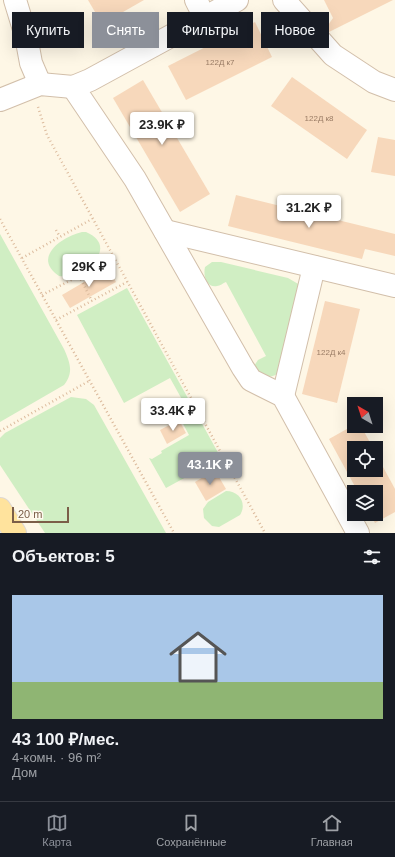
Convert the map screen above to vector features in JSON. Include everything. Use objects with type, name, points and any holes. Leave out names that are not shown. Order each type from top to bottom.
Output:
[{"type":"main road","points":[[0,509],[15,533]]},
{"type":"street","points":[[15,0],[26,36],[31,63],[52,90],[135,179],[243,368],[252,380],[283,396],[358,533]]},
{"type":"street","points":[[0,100],[52,90],[90,80],[237,0]]},
{"type":"street","points":[[284,0],[333,55],[374,82],[395,90]]},
{"type":"street","points":[[52,90],[202,2]]},
{"type":"street","points":[[165,230],[395,286]]},
{"type":"street","points":[[283,396],[314,267]]},
{"type":"path","points":[[52,90],[46,134],[265,533]]},
{"type":"path","points":[[0,219],[174,533]]},
{"type":"path","points":[[22,258],[92,219]]},
{"type":"path","points":[[56,230],[60,237]]},
{"type":"path","points":[[42,295],[114,258]]},
{"type":"path","points":[[79,276],[92,301]]},
{"type":"path","points":[[56,320],[127,282]]},
{"type":"path","points":[[0,431],[89,381]]},
{"type":"green space","points":[[86,232],[96,239],[100,246],[99,254],[87,268],[78,273],[68,276],[59,276],[51,269],[48,262],[52,249],[66,238]]},
{"type":"green space","points":[[0,234],[64,349],[68,359],[70,372],[64,385],[0,422]]},
{"type":"green space","points":[[212,262],[221,262],[288,278],[300,285],[280,372],[277,374],[265,376],[259,374],[254,366],[258,360],[266,356],[226,282],[219,286],[213,286],[206,280],[204,274],[205,267]]},
{"type":"green space","points":[[127,288],[221,458],[166,488],[149,458],[152,459],[162,453],[161,451],[189,435],[180,418],[189,412],[170,378],[124,403],[77,315]]},
{"type":"green space","points":[[71,397],[86,399],[94,405],[166,533],[45,533],[0,465],[0,438],[5,433]]},
{"type":"green space","points":[[226,491],[235,493],[241,499],[243,507],[242,511],[240,515],[219,527],[212,526],[204,518],[203,509],[208,502]]},
{"type":"building","points":[[88,0],[144,0],[123,12],[95,12]]},
{"type":"building","points":[[324,0],[393,0],[329,32],[329,24],[333,18]]},
{"type":"building","points":[[255,22],[261,34],[261,48],[268,48],[272,57],[186,100],[168,66],[204,48],[253,48],[253,23]]},
{"type":"building","points":[[292,77],[367,130],[347,159],[271,106]]},
{"type":"building","points":[[143,80],[210,194],[180,212],[113,98]]},
{"type":"building","points":[[378,137],[395,140],[395,176],[371,172]]},
{"type":"building","points":[[236,195],[395,234],[395,256],[365,249],[362,259],[228,226]]},
{"type":"building","points":[[108,268],[116,282],[70,308],[62,295]]},
{"type":"building","points":[[325,301],[360,309],[337,403],[302,394]]},
{"type":"building","points":[[179,420],[186,433],[167,444],[160,430]]},
{"type":"building","points":[[347,429],[347,433],[365,433],[369,441],[347,441],[347,472],[329,439]]},
{"type":"building","points":[[383,467],[395,489],[395,512],[383,519],[383,485],[354,485],[350,477],[383,477]]},
{"type":"building","points":[[215,470],[226,489],[206,501],[195,482]]}]
